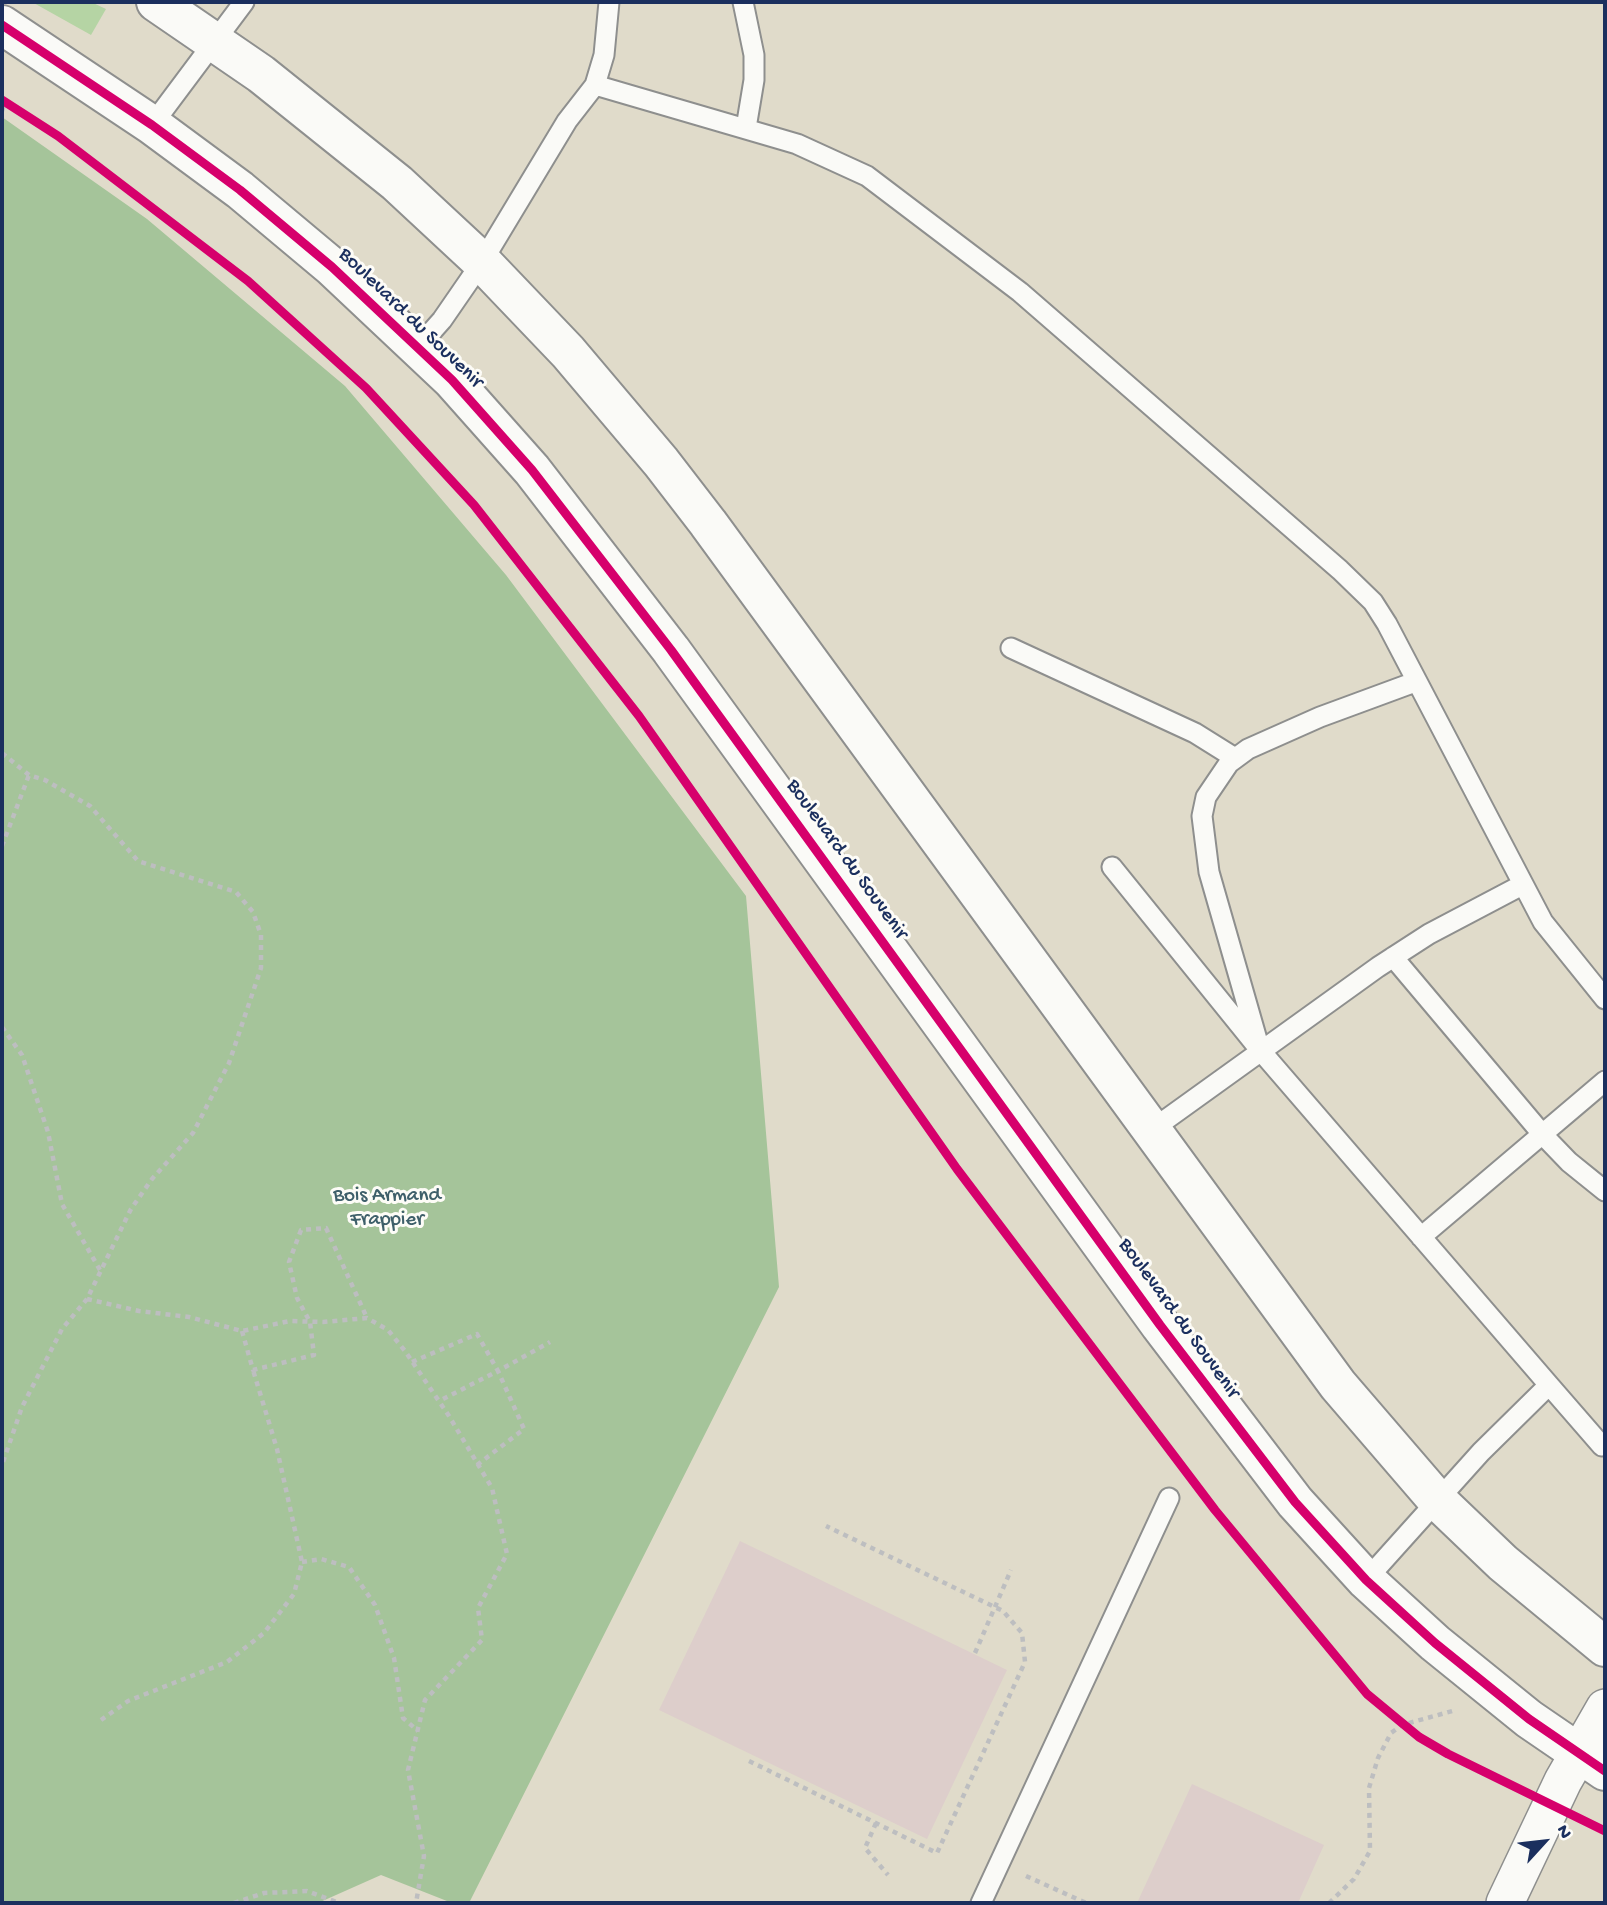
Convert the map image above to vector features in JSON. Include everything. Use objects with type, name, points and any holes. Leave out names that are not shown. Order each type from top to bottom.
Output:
[{"type":"street","points":[[156,2],[214,41],[351,145],[482,262],[568,352],[669,472],[1338,1385],[1437,1500],[1503,1563],[1605,1647]]},
{"type":"street","name":"Boulevard du Souvenir","points":[[2,25],[152,125],[282,226],[418,347],[493,426],[580,530],[671,650],[1227,1416],[1295,1502],[1366,1580],[1435,1643],[1529,1719],[1591,1762]]},
{"type":"street","points":[[1505,1903],[1591,1762],[1605,1707]]},
{"type":"lane","points":[[152,125],[244,2]]},
{"type":"lane","points":[[418,347],[442,320],[482,262],[567,121],[595,85],[604,55],[609,2]]},
{"type":"lane","points":[[743,2],[754,55],[754,80],[746,128]]},
{"type":"lane","points":[[595,85],[797,144],[867,176],[1020,292],[1340,570],[1380,613],[1543,922],[1605,999]]},
{"type":"lane","points":[[1011,648],[1195,733],[1235,758]]},
{"type":"lane","points":[[1260,1051],[1203,842],[1202,816],[1206,797],[1235,758],[1248,749],[1320,717],[1415,682]]},
{"type":"lane","points":[[1112,867],[1260,1051],[1604,1446]]},
{"type":"lane","points":[[1150,1130],[1393,957],[1429,934],[1522,886]]},
{"type":"lane","points":[[1393,957],[1544,1135],[1605,1192]]},
{"type":"lane","points":[[1420,1237],[1605,1081]]},
{"type":"lane","points":[[1366,1580],[1437,1500],[1549,1385]]},
{"type":"lane","points":[[981,1903],[1169,1498]]},
{"type":"path","points":[[2,753],[29,775],[45,780],[90,806],[138,861],[236,892],[253,912],[261,935],[261,968],[229,1063],[193,1133],[152,1178],[131,1209],[87,1299],[62,1329],[22,1407],[2,1465]]},
{"type":"path","points":[[2,846],[29,775]]},
{"type":"path","points":[[2,1027],[22,1055],[48,1132],[62,1204],[101,1271]]},
{"type":"path","points":[[253,1370],[314,1355],[310,1322],[297,1298],[289,1262],[301,1230],[326,1228],[367,1318]]},
{"type":"path","points":[[87,1299],[139,1311],[190,1317],[242,1331],[290,1321],[367,1318],[388,1330],[412,1362],[492,1488],[507,1555],[478,1608],[482,1640],[425,1700],[408,1770],[424,1856],[416,1903]]},
{"type":"path","points":[[101,1720],[128,1701],[227,1662],[264,1633],[294,1594],[302,1562],[277,1449],[242,1331]]},
{"type":"path","points":[[412,1362],[477,1334],[498,1371],[524,1429],[477,1465]]},
{"type":"path","points":[[439,1401],[550,1342]]},
{"type":"path","points":[[749,1761],[937,1853],[1025,1662],[1022,1633],[1015,1622],[995,1607],[827,1526]]},
{"type":"path","points":[[302,1562],[321,1559],[349,1567],[375,1605],[394,1658],[402,1717],[418,1731]]},
{"type":"path","points":[[975,1653],[1011,1570]]},
{"type":"path","points":[[1329,1903],[1354,1880],[1370,1851],[1371,1780],[1391,1733],[1402,1725],[1434,1718],[1454,1709],[1464,1715]]},
{"type":"path","points":[[876,1823],[865,1849],[888,1875]]},
{"type":"path","points":[[897,1834],[900,1825]]},
{"type":"path","points":[[1035,1880],[1086,1903]]},
{"type":"path","points":[[234,1903],[264,1893],[307,1891],[339,1903]]},
{"type":"green space","points":[[32,2],[91,2],[106,9],[91,35]]},
{"type":"green space","name":"Bois Armand Frappier","points":[[2,117],[147,219],[345,386],[506,575],[746,896],[779,1287],[469,1903],[452,1903],[381,1875],[318,1903],[2,1903]]},
{"type":"building","points":[[740,1541],[1007,1670],[927,1839],[659,1710]]},
{"type":"building","points":[[1192,1784],[1324,1845],[1298,1903],[1137,1903]]},
{"type":"cycle path","points":[[2,25],[152,125],[240,190],[332,267],[452,380],[532,470],[671,650],[1160,1325],[1295,1502],[1366,1580],[1435,1643],[1529,1719],[1605,1771]]},
{"type":"cycle path","points":[[2,100],[58,136],[248,281],[366,388],[474,505],[639,716],[957,1169],[1215,1510],[1367,1694],[1419,1737],[1448,1754],[1605,1831]]}]
